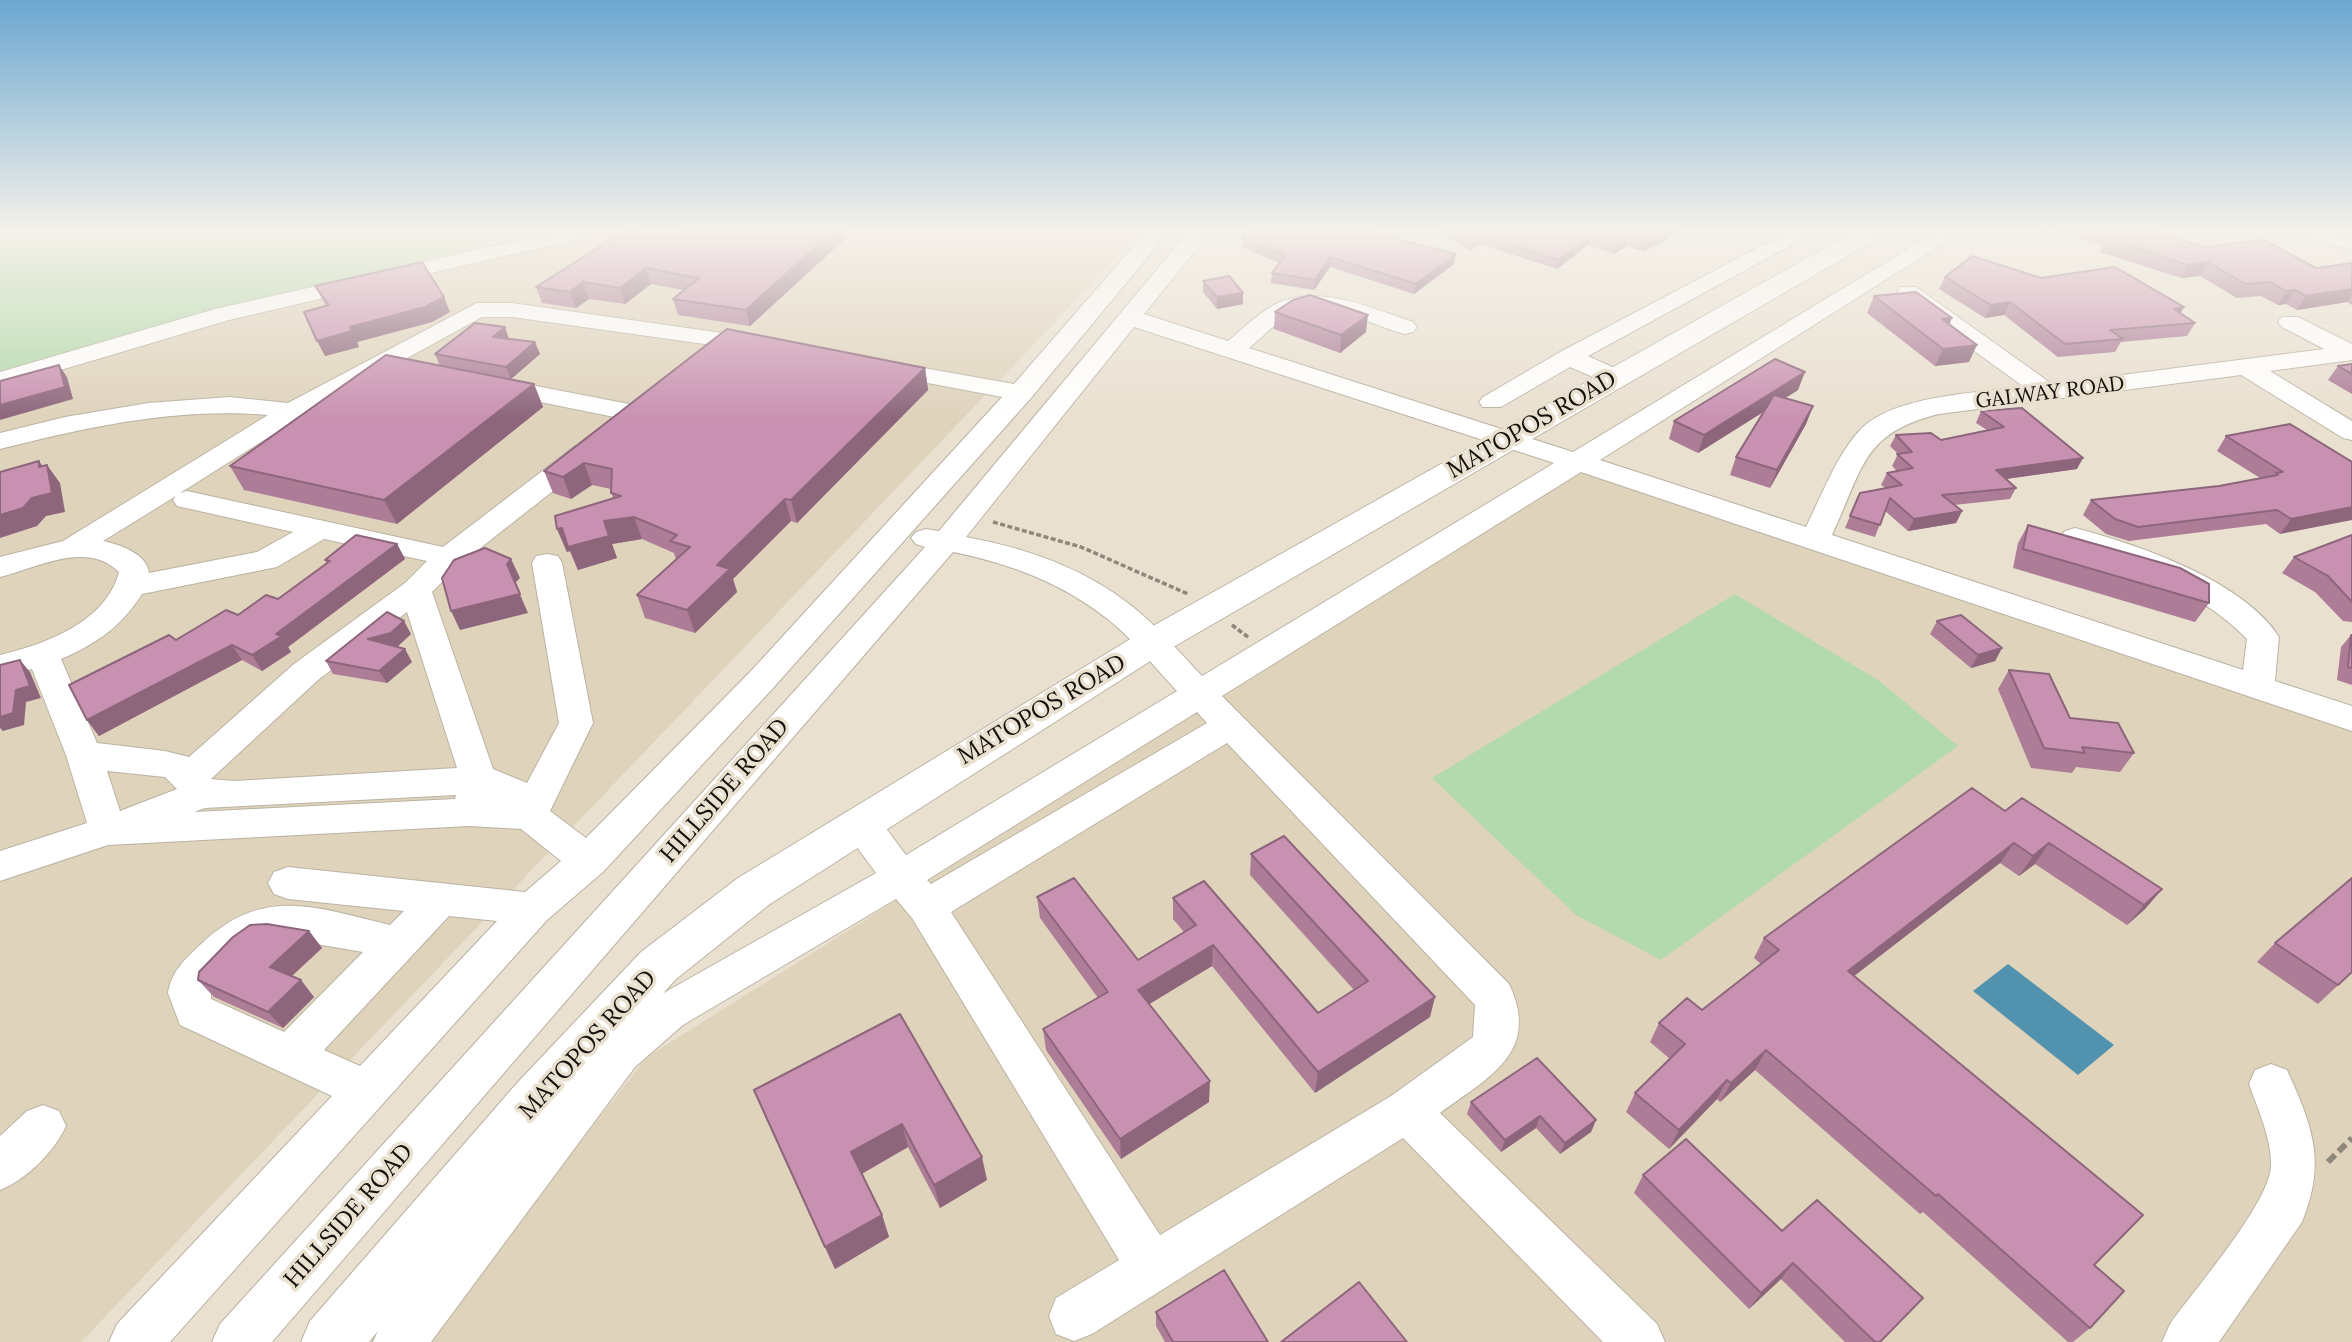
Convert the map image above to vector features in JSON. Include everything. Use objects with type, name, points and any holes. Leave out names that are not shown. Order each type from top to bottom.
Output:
[{"type":"main road","name":"MATOPOS ROAD","points":[[331,1342],[536,1099],[658,966],[754,891],[858,823],[1150,644],[1376,517],[1497,421],[1616,378],[1764,294]]},
{"type":"street","points":[[0,380],[223,314],[312,294]]},
{"type":"street","points":[[109,551],[187,500],[303,415],[413,371],[537,294]]},
{"type":"street","points":[[135,1342],[533,909],[589,861],[733,712],[1023,393],[1106,294]]},
{"type":"street","name":"HILLSIDE ROAD","points":[[238,1342],[956,528],[1151,294]]},
{"type":"street","points":[[1323,303],[1335,294]]},
{"type":"street","points":[[1497,421],[1569,356],[1687,294]]},
{"type":"street","points":[[913,892],[1198,692],[1849,294]]},
{"type":"street","points":[[1910,294],[2048,393]]},
{"type":"street","points":[[1231,350],[1288,306],[1323,303],[1405,327]]},
{"type":"street","points":[[69,550],[303,415],[466,313],[490,308],[512,310],[727,339],[781,349]]},
{"type":"street","points":[[1132,318],[1231,350],[1497,421],[1575,461],[2352,719]]},
{"type":"street","points":[[2290,322],[2351,353]]},
{"type":"street","points":[[696,364],[727,339]]},
{"type":"street","name":"GALWAY ROAD","points":[[1815,539],[1868,436],[1886,423],[1939,406],[2253,372],[2351,353]]},
{"type":"street","points":[[1569,356],[1616,378]]},
{"type":"street","points":[[863,364],[1023,393]]},
{"type":"street","points":[[2253,372],[2352,432]]},
{"type":"street","points":[[0,866],[108,831],[196,786],[306,671],[416,590],[449,557],[645,405],[474,382]]},
{"type":"street","points":[[0,441],[66,423],[211,407],[303,415]]},
{"type":"street","points":[[187,500],[449,557]]},
{"type":"street","points":[[134,586],[275,557],[322,528]]},
{"type":"street","points":[[898,533],[956,528],[1008,554],[1067,578],[1122,614],[1494,997],[1497,1034],[1490,1050],[1407,1111],[1074,1317]]},
{"type":"street","points":[[2075,537],[2194,582],[2235,609],[2263,637],[2258,688]]},
{"type":"street","points":[[0,568],[24,559],[69,550],[109,551],[126,559],[135,570],[134,586],[103,622],[43,654],[0,666]]},
{"type":"street","points":[[529,815],[576,723],[547,563]]},
{"type":"street","points":[[416,590],[474,796]]},
{"type":"street","points":[[43,654],[84,755],[108,831]]},
{"type":"street","points":[[399,1342],[620,1053],[668,1012],[913,892],[1230,725]]},
{"type":"street","points":[[84,755],[166,764],[180,768],[196,786],[234,795],[474,796],[529,815],[589,861]]},
{"type":"street","points":[[108,831],[474,796]]},
{"type":"street","points":[[858,823],[913,892],[1153,1269]]},
{"type":"street","points":[[288,883],[533,909]]},
{"type":"street","points":[[290,1056],[441,899]]},
{"type":"street","points":[[368,1091],[195,1012],[188,1000],[188,988],[196,975],[239,934],[267,922],[295,923],[398,944]]},
{"type":"street","points":[[2188,1342],[2285,1205],[2294,1167],[2290,1136],[2271,1084]]},
{"type":"street","points":[[1407,1111],[1639,1342]]},
{"type":"street","points":[[0,1167],[43,1126]]},
{"type":"path","points":[[956,528],[1081,547],[1193,596],[1267,651]]},
{"type":"shaded area","points":[[294,294],[1082,294],[81,1342],[0,1342],[0,375],[157,328]]},
{"type":"shaded area","points":[[1578,467],[2352,725],[2352,1342],[422,1342],[647,1057],[1193,714]]},
{"type":"green space","points":[[0,294],[287,294],[158,326],[0,373]]},
{"type":"green space","points":[[1735,594],[1878,680],[1958,746],[1661,960],[1576,915],[1432,778]]},
{"type":"water","points":[[2008,964],[2114,1045],[2078,1075],[1973,991]]},
{"type":"building","points":[[321,294],[442,294],[444,297],[425,307],[350,327],[352,331],[317,341],[304,312],[329,305]]},
{"type":"building","points":[[680,294],[764,294],[746,310],[673,299]]},
{"type":"building","points":[[1214,294],[1239,294],[1217,297]]},
{"type":"building","points":[[1918,294],[1952,318],[1942,319],[1977,345],[1943,349],[1874,296]]},
{"type":"building","points":[[1972,294],[2161,294],[2184,307],[2174,309],[2195,323],[2110,330],[2123,339],[2065,344],[2010,302],[1991,305]]},
{"type":"building","points":[[1310,295],[1368,315],[1341,335],[1275,312],[1293,300]]},
{"type":"building","points":[[475,323],[505,327],[493,337],[535,342],[506,367],[435,354]]},
{"type":"building","points":[[727,329],[925,368],[791,500],[785,499],[717,565],[730,569],[687,610],[637,595],[690,547],[670,541],[677,535],[634,517],[604,521],[609,536],[568,547],[562,528],[557,529],[555,516],[621,496],[611,493],[612,469],[584,463],[563,477],[544,471]]},
{"type":"building","points":[[386,355],[534,384],[384,500],[230,466]]},
{"type":"building","points":[[1775,359],[1805,372],[1704,435],[1674,421]]},
{"type":"building","points":[[2352,364],[2352,374],[2338,366]]},
{"type":"building","points":[[59,365],[65,387],[0,405],[0,381]]},
{"type":"building","points":[[1774,395],[1813,406],[1777,470],[1736,457]]},
{"type":"building","points":[[2022,408],[2083,458],[1996,470],[2016,488],[1942,495],[1962,511],[1914,519],[1890,498],[1880,525],[1850,516],[1860,493],[1902,485],[1887,473],[1913,468],[1897,454],[1912,452],[1896,435],[1931,433],[1941,440],[2004,427],[1981,411]]},
{"type":"building","points":[[2290,424],[2352,462],[2352,507],[2291,519],[2277,510],[2138,527],[2115,519],[2091,500],[2219,486],[2278,475],[2276,473],[2283,472],[2226,436]]},
{"type":"building","points":[[39,461],[39,467],[47,465],[52,493],[32,498],[23,508],[0,515],[0,472]]},
{"type":"building","points":[[2028,525],[2180,568],[2209,584],[2209,603],[2023,549]]},
{"type":"building","points":[[356,535],[397,544],[276,634],[282,636],[252,655],[232,645],[87,720],[69,685],[169,635],[176,640],[226,610],[238,615],[266,595],[278,599],[330,561],[325,560]]},
{"type":"building","points":[[2352,535],[2352,602],[2328,576],[2294,557]]},
{"type":"building","points":[[485,548],[511,559],[507,564],[520,594],[451,611],[442,578],[454,560]]},
{"type":"building","points":[[387,612],[404,621],[391,633],[368,639],[405,649],[379,671],[326,661]]},
{"type":"building","points":[[1961,615],[2002,648],[1978,655],[1937,621]]},
{"type":"building","points":[[2352,635],[2352,668],[2348,667]]},
{"type":"building","points":[[20,660],[30,686],[16,690],[13,713],[0,717],[0,665]]},
{"type":"building","points":[[2009,670],[2049,674],[2070,718],[2118,723],[2134,753],[2082,747],[2085,753],[2044,748]]},
{"type":"building","points":[[1972,788],[2005,811],[2022,798],[2162,889],[2144,905],[2049,843],[2033,856],[2014,843],[1848,971],[2143,1215],[2094,1265],[2124,1291],[2090,1328],[1938,1194],[1936,1196],[1766,1050],[1731,1083],[1727,1080],[1679,1130],[1635,1093],[1685,1044],[1659,1023],[1687,998],[1702,1010],[1779,950],[1764,938]]},
{"type":"building","points":[[1284,836],[1435,997],[1318,1072],[1213,945],[1138,990],[1210,1081],[1120,1139],[1043,1029],[1108,992],[1037,897],[1074,878],[1138,960],[1196,925],[1173,898],[1204,881],[1318,1013],[1368,981],[1251,854]]},
{"type":"building","points":[[2352,878],[2352,972],[2338,985],[2275,943]]},
{"type":"building","points":[[267,924],[309,931],[270,967],[301,980],[268,1012],[198,980],[199,972],[233,937],[250,925]]},
{"type":"building","points":[[900,1014],[982,1157],[934,1185],[902,1124],[851,1152],[882,1215],[825,1247],[754,1090]]},
{"type":"building","points":[[1537,1058],[1596,1120],[1565,1143],[1540,1116],[1505,1140],[1471,1102]]},
{"type":"building","points":[[1686,1139],[1782,1231],[1817,1200],[1923,1298],[1880,1342],[1875,1342],[1793,1263],[1761,1293],[1643,1175]]},
{"type":"building","points":[[1224,1270],[1268,1342],[1173,1342],[1156,1312]]},
{"type":"building","points":[[1359,1282],[1407,1342],[1281,1342]]}]
